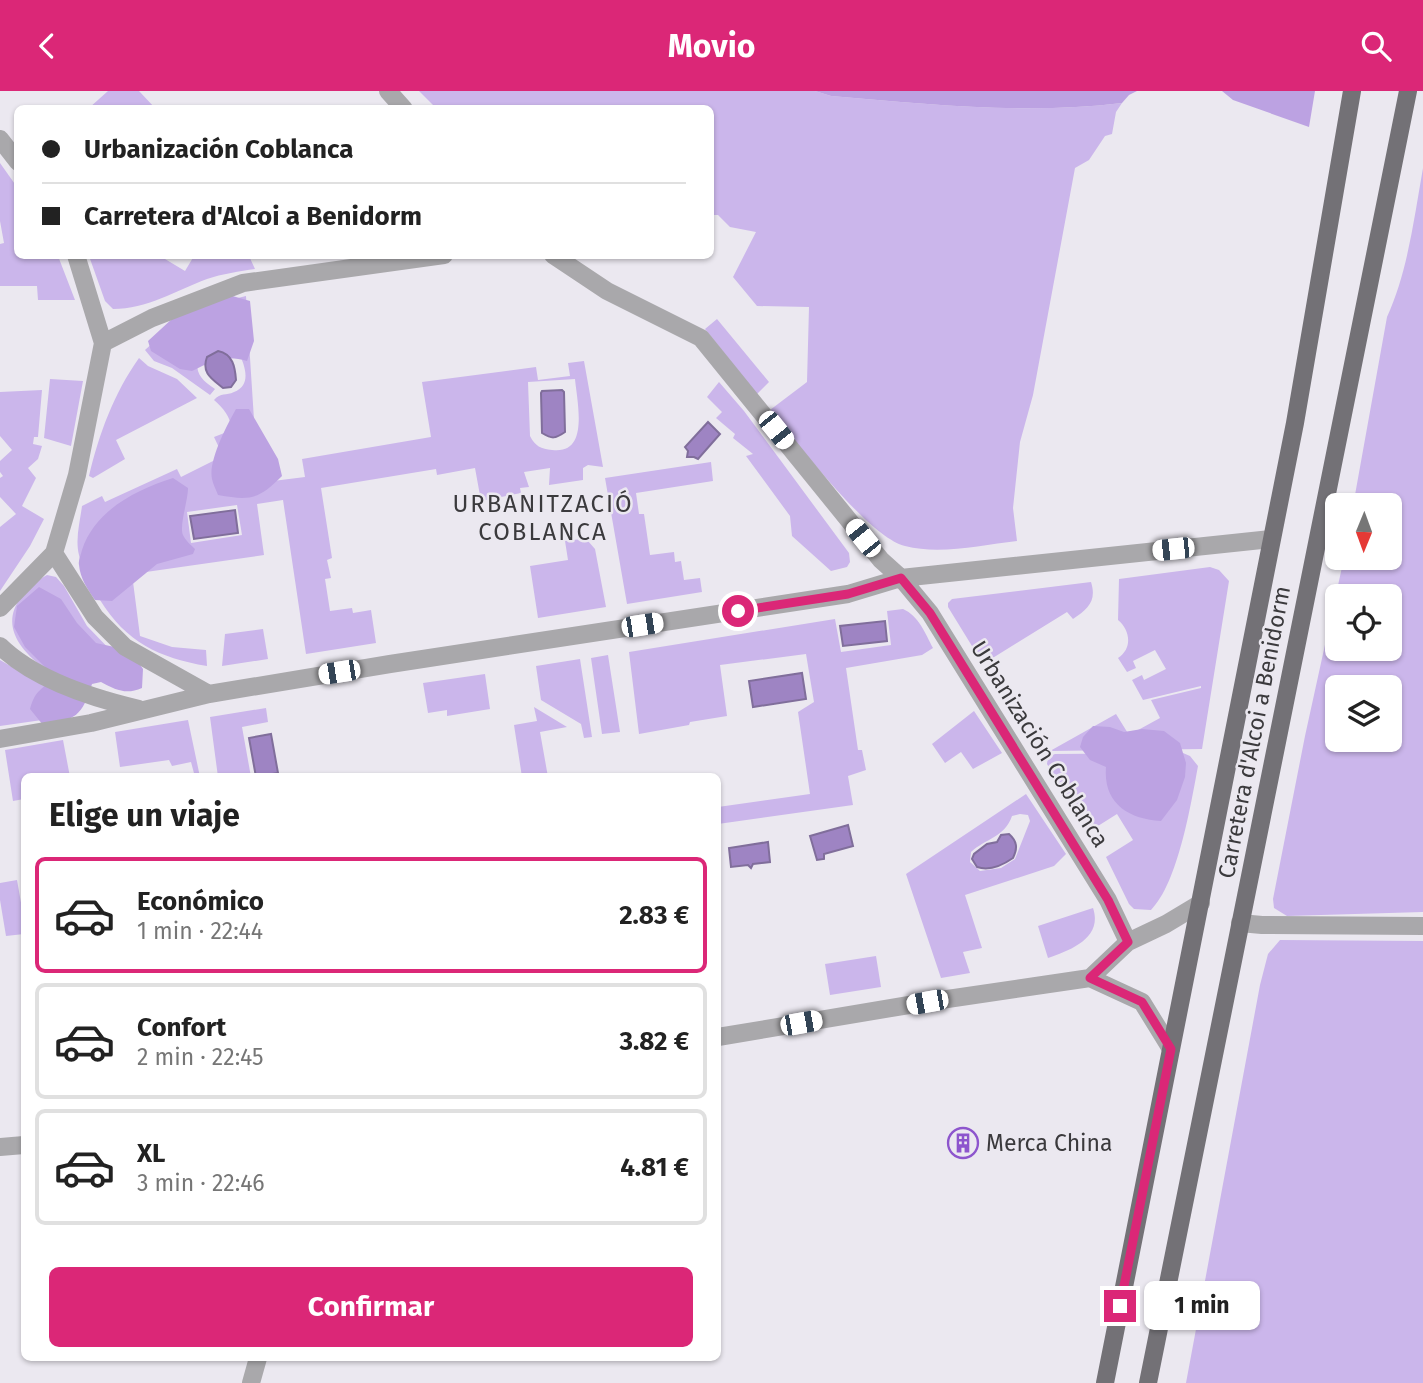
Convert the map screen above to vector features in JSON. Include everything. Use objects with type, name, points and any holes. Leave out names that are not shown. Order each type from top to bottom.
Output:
[{"type":"main road","name":"Carretera d'Alcoi a Benidorm","points":[[1105,1383],[1295,423],[1352,91]]},
{"type":"main road","name":"Carretera d'Alcoi a Benidorm","points":[[1148,1383],[1408,91]]},
{"type":"street","points":[[388,91],[400,105]]},
{"type":"street","points":[[0,139],[14,157]]},
{"type":"street","points":[[0,608],[54,552],[77,475],[103,343],[77,259]]},
{"type":"street","points":[[103,343],[152,318],[243,283],[415,259]]},
{"type":"street","name":"Urbanización Coblanca","points":[[560,259],[607,291],[701,338],[881,560],[901,578],[936,623],[1108,900],[1128,942]]},
{"type":"street","points":[[0,739],[91,723],[209,694],[848,594],[901,578],[1271,539]]},
{"type":"street","points":[[54,552],[95,617],[125,647],[209,694]]},
{"type":"street","points":[[0,646],[8,654],[44,675],[117,704],[144,710]]},
{"type":"street","points":[[1090,978],[1128,942],[1201,903]]},
{"type":"street","points":[[1240,923],[1423,926]]},
{"type":"street","points":[[721,1036],[1090,978],[1142,1002],[1171,1049]]},
{"type":"street","points":[[0,1147],[21,1145]]},
{"type":"street","points":[[251,1383],[257,1361]]},
{"type":"shaded area","points":[[108,91],[139,91],[152,105],[92,105]]},
{"type":"shaded area","points":[[419,91],[815,91],[831,96],[1013,108],[1122,103],[1116,112],[1112,134],[1105,136],[1089,160],[1075,168],[1033,395],[1020,442],[1013,508],[1017,541],[932,550],[905,546],[890,539],[834,487],[770,410],[807,382],[809,307],[757,306],[733,277],[756,232],[730,227],[718,215],[714,215],[714,105],[433,105]]},
{"type":"shaded area","points":[[815,91],[1137,91],[1122,103],[1013,108],[831,96]]},
{"type":"shaded area","points":[[1222,91],[1315,91],[1309,127],[1233,100]]},
{"type":"shaded area","points":[[0,163],[14,183],[14,259],[59,259],[75,300],[38,300],[37,286],[0,286],[0,244],[4,243],[0,221]]},
{"type":"shaded area","points":[[1423,168],[1423,912],[1287,916],[1274,908],[1273,899],[1325,645],[1325,661],[1402,661],[1402,584],[1338,584],[1341,571],[1402,571],[1402,493],[1355,493],[1387,317],[1400,281]]},
{"type":"shaded area","points":[[90,259],[165,259],[185,271],[192,259],[250,259],[255,269],[207,279],[138,306],[113,309],[105,301]]},
{"type":"shaded area","points":[[229,295],[250,301],[254,341],[247,361],[225,358],[192,371],[180,369],[151,351],[148,341],[173,318]]},
{"type":"shaded area","points":[[246,296],[255,435],[273,481],[305,477],[302,459],[431,437],[422,382],[536,367],[538,380],[570,376],[568,363],[584,361],[603,467],[588,465],[583,468],[583,480],[549,485],[550,468],[524,472],[529,487],[520,488],[521,493],[481,501],[475,468],[437,475],[436,469],[321,488],[332,558],[327,560],[331,578],[325,579],[330,611],[352,608],[353,613],[371,610],[376,643],[306,654],[283,500],[257,504],[264,555],[132,574],[140,636],[172,647],[206,650],[207,666],[159,653],[145,646],[121,627],[110,615],[87,578],[78,549],[82,506],[102,496],[105,502],[177,469],[181,477],[223,456],[214,437],[232,430],[226,413],[214,400],[240,389],[243,385],[246,375],[239,353],[197,359],[201,377],[215,389],[210,395],[172,368],[154,361],[145,350],[192,317]],"holes":[[[575,379],[579,413],[577,436],[572,444],[564,449],[545,449],[530,436],[528,382]],[[237,505],[242,535],[191,543],[187,512]]]},
{"type":"shaded area","points":[[717,319],[769,382],[757,394],[705,329]]},
{"type":"shaded area","points":[[218,351],[227,355],[234,366],[236,380],[231,387],[223,388],[205,367],[207,357]]},
{"type":"shaded area","points":[[139,358],[148,366],[177,379],[197,398],[116,440],[125,459],[93,478],[89,476],[108,414]]},
{"type":"shaded area","points":[[50,379],[83,381],[71,446],[44,438]]},
{"type":"shaded area","points":[[719,382],[744,411],[849,553],[850,562],[847,567],[831,571],[792,536],[790,516],[746,456],[753,454],[733,438],[735,434],[716,418],[722,412],[707,397]]},
{"type":"shaded area","points":[[42,390],[38,437],[34,437],[33,444],[42,446],[38,459],[28,468],[36,478],[22,506],[44,519],[30,546],[0,591],[0,527],[16,514],[0,497],[0,478],[3,476],[0,472],[0,461],[12,450],[0,436],[0,392]]},
{"type":"shaded area","points":[[562,390],[565,432],[551,437],[542,433],[541,393]]},
{"type":"shaded area","points":[[236,409],[249,409],[278,459],[282,476],[267,490],[247,498],[218,495],[212,479],[215,453]]},
{"type":"shaded area","points":[[708,422],[720,434],[698,459],[687,457],[688,451],[685,447]]},
{"type":"shaded area","points":[[711,462],[713,481],[636,493],[639,514],[644,514],[650,555],[674,552],[675,562],[681,561],[684,580],[700,578],[702,592],[627,604],[605,478]]},
{"type":"shaded area","points":[[173,478],[188,488],[182,531],[185,539],[195,549],[193,554],[157,564],[112,601],[95,600],[87,588],[79,565],[88,536],[96,524],[118,503]]},
{"type":"shaded area","points":[[235,510],[238,533],[194,539],[190,516]]},
{"type":"shaded area","points":[[565,541],[588,541],[595,549],[606,607],[538,618],[530,566],[568,560]]},
{"type":"shaded area","points":[[1210,567],[1219,570],[1229,581],[1202,749],[1050,751],[1116,714],[1129,735],[1160,718],[1151,700],[1201,688],[1143,700],[1132,680],[1142,675],[1144,680],[1166,669],[1155,650],[1133,661],[1136,668],[1127,672],[1118,658],[1128,644],[1125,629],[1118,620],[1119,579]]},
{"type":"shaded area","points":[[47,575],[56,577],[64,586],[87,626],[118,658],[45,669],[21,646],[13,628],[15,608],[21,597]]},
{"type":"shaded area","points":[[1091,582],[1093,594],[1090,604],[1073,619],[1067,612],[983,664],[948,607],[952,599]]},
{"type":"shaded area","points":[[39,587],[61,599],[77,623],[96,643],[119,648],[136,659],[143,669],[142,688],[126,691],[101,682],[92,684],[85,703],[76,715],[43,725],[30,709],[37,693],[53,675],[25,647],[14,627],[17,606]]},
{"type":"shaded area","points":[[903,609],[909,612],[917,620],[933,648],[922,655],[846,668],[858,750],[862,750],[866,770],[848,776],[853,805],[721,824],[721,807],[810,794],[798,712],[814,702],[806,654],[720,665],[727,716],[639,734],[629,652],[835,619],[841,652],[891,645],[887,611]]},
{"type":"shaded area","points":[[885,621],[887,641],[843,646],[840,626]]},
{"type":"shaded area","points":[[263,629],[268,659],[222,666],[225,634]]},
{"type":"shaded area","points":[[608,655],[620,732],[602,734],[591,658]]},
{"type":"shaded area","points":[[580,659],[592,737],[584,738],[581,724],[541,700],[536,666]]},
{"type":"shaded area","points":[[0,660],[57,693],[63,717],[0,726]]},
{"type":"shaded area","points":[[802,673],[806,699],[753,707],[749,681]]},
{"type":"shaded area","points":[[485,674],[490,709],[447,716],[447,710],[428,713],[423,683]]},
{"type":"shaded area","points":[[534,707],[567,727],[540,732],[547,773],[521,773],[514,725],[537,721]]},
{"type":"shaded area","points":[[266,708],[268,722],[242,727],[250,773],[217,773],[210,717]]},
{"type":"shaded area","points":[[974,711],[1002,753],[973,769],[961,752],[945,763],[932,744]]},
{"type":"shaded area","points":[[188,720],[199,773],[194,773],[191,762],[172,766],[169,760],[120,767],[115,732]]},
{"type":"shaded area","points":[[1093,726],[1110,727],[1124,732],[1142,729],[1164,731],[1180,743],[1186,763],[1185,777],[1177,800],[1161,821],[1128,813],[1113,799],[1106,780],[1106,767],[1090,760],[1080,747],[1083,737]]},
{"type":"shaded area","points":[[271,734],[278,773],[255,773],[249,738]]},
{"type":"shaded area","points":[[63,740],[69,773],[21,773],[21,800],[13,801],[5,750]]},
{"type":"shaded area","points":[[1183,753],[1190,756],[1198,766],[1176,863],[1160,898],[1151,910],[1134,909],[1106,857],[1133,840],[1117,814],[1090,831],[1047,764],[1048,757],[1055,754]]},
{"type":"shaded area","points":[[1026,794],[1066,854],[1054,866],[965,895],[982,948],[963,952],[970,973],[941,978],[906,874]],"holes":[[[1028,815],[1030,821],[1015,859],[1001,868],[980,871],[970,862],[971,852],[1005,829],[1012,816]]]},
{"type":"shaded area","points":[[848,825],[853,846],[824,854],[824,859],[817,860],[810,836]]},
{"type":"shaded area","points":[[1009,834],[1016,845],[1013,858],[996,867],[977,867],[972,859],[974,854],[987,844],[997,842],[1001,835]]},
{"type":"shaded area","points":[[768,842],[770,862],[753,864],[751,868],[748,865],[731,867],[729,848]]},
{"type":"shaded area","points":[[17,880],[21,903],[21,934],[6,936],[0,883]]},
{"type":"shaded area","points":[[1093,908],[1095,918],[1089,935],[1075,947],[1048,958],[1038,926]]},
{"type":"shaded area","points":[[1280,940],[1423,941],[1423,1383],[1186,1383],[1260,985],[1268,954]]},
{"type":"shaded area","points":[[876,956],[881,987],[830,995],[825,964]]},
{"type":"place","name":"Merca China","points":[[963,1143]]},
{"type":"district","name":"URBANITZACIÓ COBLANCA","points":[[543,518]]},
{"type":"route","points":[[738,611],[848,594],[901,578],[930,613],[1108,900],[1128,942],[1090,978],[1142,1002],[1171,1049],[1120,1306]]}]
